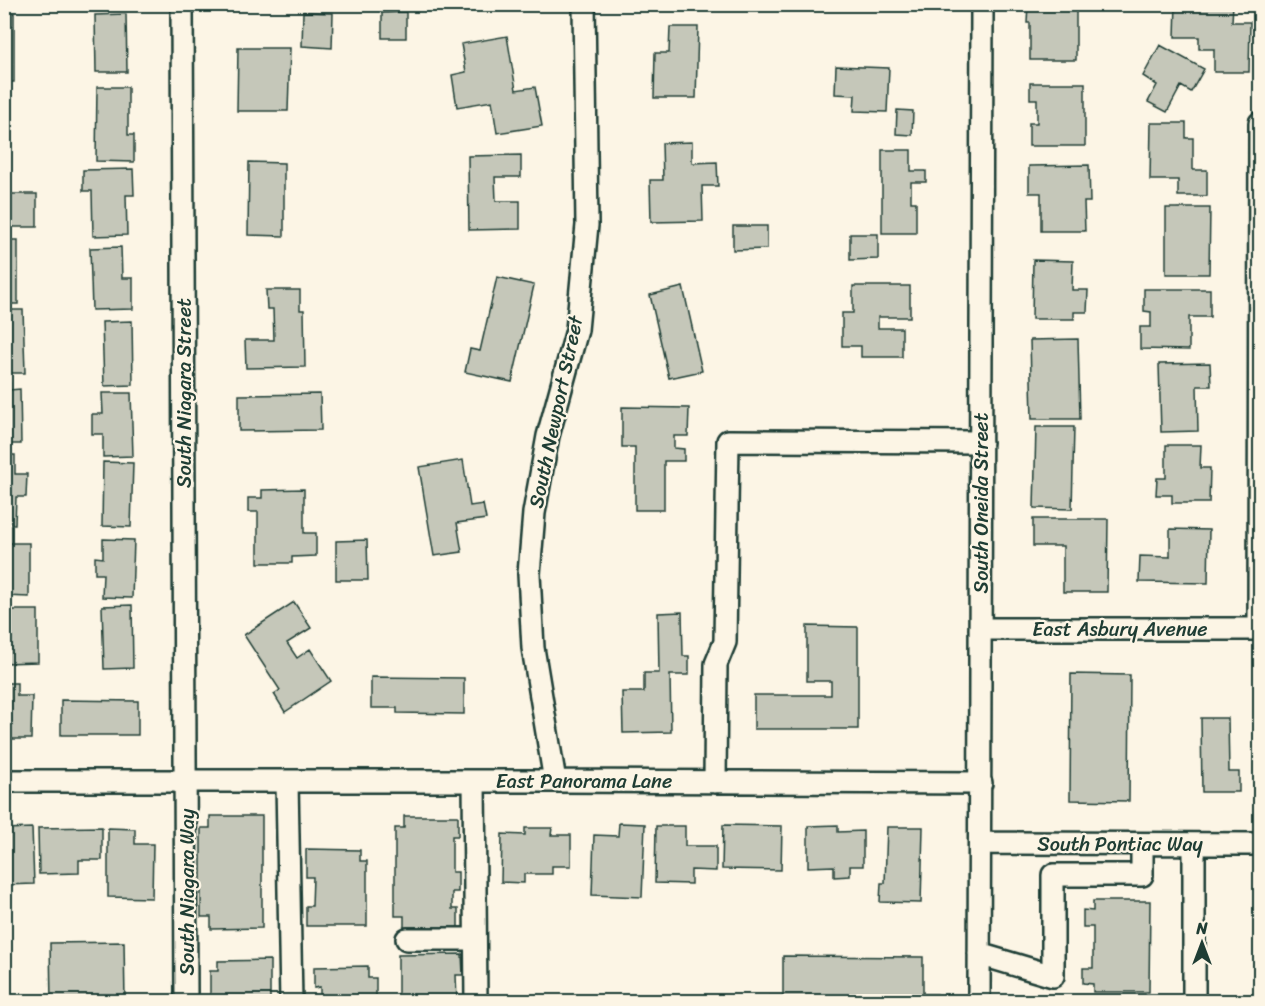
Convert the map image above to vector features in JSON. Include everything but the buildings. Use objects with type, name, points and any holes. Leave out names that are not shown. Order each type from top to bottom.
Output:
[{"type":"street","name":"South Niagara Street","points":[[182,4],[187,782]]},
{"type":"street","name":"South Newport Street","points":[[555,781],[532,648],[529,574],[534,513],[548,436],[577,330],[587,225],[584,4]]},
{"type":"street","name":"South Oneida Street","points":[[979,1002],[982,4]]},
{"type":"street","points":[[1260,123],[1260,629]]},
{"type":"street","points":[[715,782],[716,664],[725,642],[728,441],[981,442]]},
{"type":"street","name":"East Asbury Avenue","points":[[980,629],[1260,629]]},
{"type":"street","points":[[4,781],[187,782]]},
{"type":"street","points":[[474,781],[476,1002]]},
{"type":"street","name":"East Panorama Lane","points":[[187,782],[981,783]]},
{"type":"street","name":"South Niagara Way","points":[[186,1002],[187,782]]},
{"type":"street","points":[[287,782],[291,1002]]},
{"type":"street","name":"South Pontiac Way","points":[[980,843],[1260,844]]},
{"type":"street","points":[[979,954],[1053,976],[1053,875],[1142,875],[1142,844]]},
{"type":"street","points":[[1194,844],[1194,1002]]},
{"type":"street","points":[[407,939],[475,939]]}]
